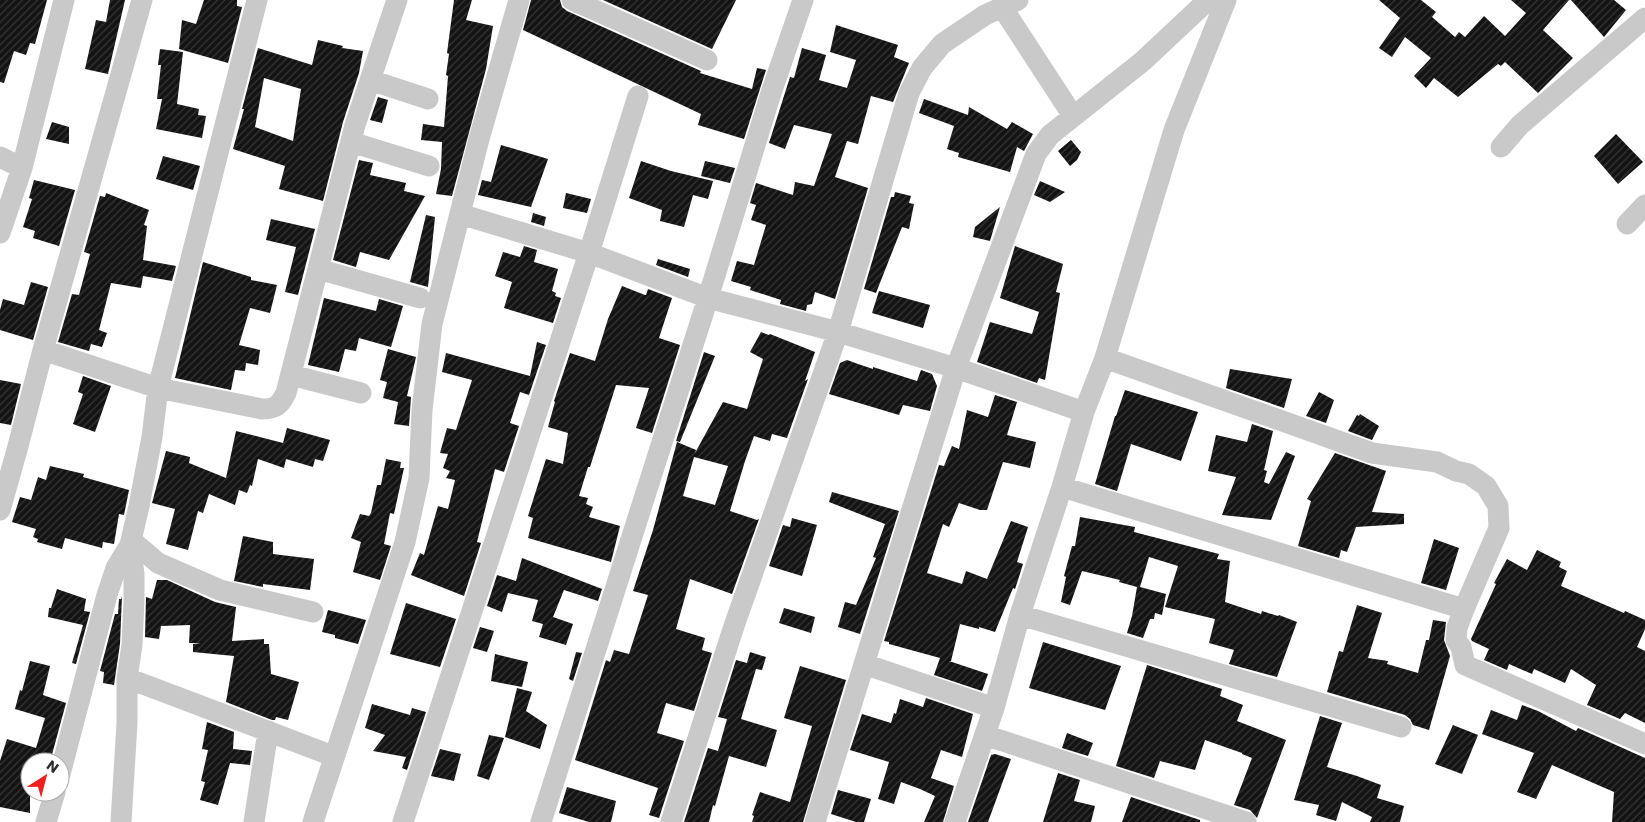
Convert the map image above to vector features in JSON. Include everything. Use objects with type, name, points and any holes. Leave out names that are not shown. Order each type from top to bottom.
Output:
[{"type":"street","points":[[0,233],[22,168],[64,0]]},
{"type":"street","points":[[0,510],[142,0]]},
{"type":"street","points":[[66,752],[107,595],[116,568],[131,542],[152,437],[158,388],[257,0]]},
{"type":"street","points":[[43,350],[158,388],[262,409],[271,409],[280,404],[286,394],[351,142],[396,0]]},
{"type":"street","points":[[312,822],[406,542],[419,478],[422,410],[432,324],[479,139],[519,0]]},
{"type":"street","points":[[572,0],[707,60]]},
{"type":"street","points":[[541,822],[708,298],[771,93],[804,0]]},
{"type":"street","points":[[815,822],[956,368],[1036,154],[1050,135],[1143,61],[1208,0]]},
{"type":"street","points":[[956,822],[994,708],[1020,615],[1062,487],[1084,412],[1105,358],[1174,130],[1226,0]]},
{"type":"street","points":[[672,822],[734,626],[838,332],[909,93],[922,68],[942,44],[985,15],[1010,4],[1073,116]]},
{"type":"street","points":[[1500,147],[1520,125],[1645,18]]},
{"type":"street","points":[[370,80],[428,99]]},
{"type":"street","points":[[408,821],[638,96]]},
{"type":"street","points":[[351,142],[429,166]]},
{"type":"street","points":[[0,156],[22,168]]},
{"type":"street","points":[[1627,224],[1645,205]]},
{"type":"street","points":[[460,214],[589,253],[708,298],[838,332],[956,368],[1084,412]]},
{"type":"street","points":[[318,269],[420,298]]},
{"type":"street","points":[[1105,358],[1372,453],[1437,462],[1456,471],[1469,474],[1486,486],[1498,506],[1499,528],[1457,628],[1456,640],[1461,647],[1465,665],[1645,744]]},
{"type":"street","points":[[291,375],[361,393]]},
{"type":"street","points":[[1062,487],[1464,609]]},
{"type":"street","points":[[131,542],[158,563],[220,590],[312,612]]},
{"type":"street","points":[[122,822],[127,723],[127,678],[132,646],[134,600],[131,542]]},
{"type":"street","points":[[1020,615],[1401,727]]},
{"type":"street","points":[[864,664],[994,708]]},
{"type":"street","points":[[127,678],[333,756]]},
{"type":"street","points":[[254,822],[268,732]]},
{"type":"street","points":[[984,735],[1246,822]]},
{"type":"street","points":[[46,822],[52,802]]},
{"type":"building","points":[[0,0],[47,0],[35,44],[30,43],[26,55],[14,51],[4,83],[0,82]]},
{"type":"building","points":[[110,0],[125,0],[108,74],[85,69],[96,20],[106,22]]},
{"type":"building","points":[[204,0],[237,0],[237,6],[242,7],[228,63],[179,49],[182,20],[196,24]]},
{"type":"building","points":[[454,0],[472,0],[466,20],[493,26],[486,69],[452,196],[436,194],[441,169],[442,142],[421,140],[423,124],[444,127],[448,76],[446,75],[449,54],[447,53]]},
{"type":"building","points":[[531,0],[560,0],[562,7],[567,11],[701,71],[700,73],[752,89],[757,68],[766,70],[744,139],[698,125],[701,114],[523,30]]},
{"type":"building","points":[[603,0],[736,0],[712,49]]},
{"type":"building","points":[[1379,0],[1421,0],[1436,12],[1432,17],[1455,37],[1459,32],[1465,37],[1484,16],[1505,36],[1526,13],[1511,0],[1569,0],[1543,30],[1573,58],[1538,93],[1505,62],[1501,66],[1498,64],[1458,97],[1434,78],[1426,88],[1414,76],[1431,58],[1405,37],[1392,57],[1379,48],[1400,18]]},
{"type":"building","points":[[1571,0],[1614,0],[1626,10],[1604,37]]},
{"type":"building","points":[[836,25],[898,45],[894,57],[909,63],[893,102],[871,96],[858,144],[847,141],[835,177],[868,188],[835,299],[815,292],[812,304],[807,305],[806,311],[780,304],[781,300],[750,290],[751,287],[731,281],[737,261],[754,265],[766,225],[751,220],[756,205],[750,203],[756,183],[793,195],[795,182],[814,186],[832,134],[794,125],[785,149],[769,143],[790,77],[794,78],[802,48],[826,55],[819,80],[847,88],[856,60],[830,52]]},
{"type":"building","points":[[318,40],[343,46],[342,48],[363,51],[359,73],[343,122],[323,201],[279,189],[285,166],[233,149],[258,48],[312,65]],"holes":[[[264,78],[301,89],[293,141],[255,127]]]},
{"type":"building","points":[[160,49],[183,52],[177,104],[199,109],[198,115],[206,116],[202,138],[156,129],[162,99],[157,99],[161,65],[158,65]]},
{"type":"building","points":[[378,97],[388,100],[382,123],[370,120]]},
{"type":"building","points":[[924,99],[968,115],[969,107],[1007,129],[1012,122],[1033,134],[1024,151],[1017,147],[1010,172],[958,157],[959,153],[947,149],[954,126],[919,113]]},
{"type":"building","points":[[52,122],[69,127],[69,144],[46,139]]},
{"type":"building","points":[[1616,134],[1643,162],[1618,184],[1594,156]]},
{"type":"building","points":[[1071,140],[1081,152],[1077,160],[1070,166],[1058,151]]},
{"type":"building","points":[[501,145],[548,159],[531,207],[478,195],[482,180],[491,182]]},
{"type":"building","points":[[163,156],[200,166],[193,190],[156,179]]},
{"type":"building","points":[[359,160],[373,163],[370,175],[406,183],[404,191],[425,196],[389,260],[360,252],[356,267],[333,260]]},
{"type":"building","points":[[641,161],[671,171],[713,181],[708,199],[693,195],[684,227],[660,221],[662,210],[629,198]]},
{"type":"building","points":[[705,161],[735,168],[730,183],[701,176]]},
{"type":"building","points":[[34,180],[75,190],[59,246],[33,238],[35,231],[23,227],[32,199],[29,198]]},
{"type":"building","points":[[1040,181],[1065,192],[1050,202],[1034,195]]},
{"type":"building","points":[[895,192],[911,196],[909,203],[914,204],[909,229],[902,227],[876,293],[864,289],[891,197],[894,197]]},
{"type":"building","points":[[106,193],[149,210],[144,225],[147,226],[143,260],[176,266],[172,281],[143,276],[141,288],[111,283],[99,330],[107,333],[102,347],[91,344],[89,351],[58,342],[72,294],[79,295],[90,254],[84,252],[100,196],[105,197]]},
{"type":"building","points":[[566,193],[591,199],[587,213],[563,208]]},
{"type":"building","points":[[1000,207],[990,241],[973,237],[975,227]]},
{"type":"building","points":[[533,213],[546,217],[544,226],[531,222]]},
{"type":"building","points":[[426,215],[435,217],[428,287],[410,282]]},
{"type":"building","points":[[271,219],[315,229],[298,295],[285,292],[296,247],[266,240]]},
{"type":"building","points":[[524,246],[537,250],[534,262],[558,269],[552,291],[556,293],[555,296],[561,298],[553,323],[504,308],[512,282],[495,276],[503,252],[520,257]]},
{"type":"building","points":[[1015,246],[1063,264],[1056,292],[1060,293],[1045,380],[1039,378],[1037,383],[977,362],[990,322],[1032,334],[1039,312],[1000,298]]},
{"type":"building","points":[[658,259],[690,269],[688,277],[656,265]]},
{"type":"building","points":[[203,262],[251,277],[251,280],[277,285],[270,313],[250,308],[239,345],[260,350],[258,365],[246,363],[245,371],[235,370],[231,390],[175,378]]},
{"type":"building","points":[[31,282],[48,287],[33,340],[0,330],[0,310],[3,299],[24,305]]},
{"type":"building","points":[[622,286],[645,295],[648,289],[672,298],[659,338],[680,345],[652,433],[636,428],[649,388],[616,385],[590,467],[588,467],[579,496],[588,498],[586,504],[593,507],[589,517],[620,526],[611,562],[528,538],[533,518],[528,516],[546,459],[563,464],[568,433],[548,427],[554,401],[570,353],[595,361],[608,319]]},
{"type":"building","points":[[879,291],[930,305],[923,328],[872,313]]},
{"type":"building","points":[[324,298],[376,311],[379,299],[403,306],[391,347],[359,338],[356,351],[345,349],[339,372],[308,365]]},
{"type":"building","points":[[761,332],[815,352],[805,381],[808,379],[787,438],[772,434],[770,441],[754,436],[745,461],[730,511],[759,519],[732,594],[690,579],[676,629],[705,638],[702,650],[712,653],[694,711],[666,703],[657,733],[684,741],[659,818],[649,815],[658,788],[575,760],[606,660],[610,662],[614,650],[629,654],[648,595],[633,591],[653,530],[677,442],[696,450],[695,453],[723,402],[747,409],[763,359],[750,352]],"holes":[[[694,457],[728,466],[715,505],[683,496]]]},
{"type":"building","points":[[537,342],[546,345],[529,395],[520,392],[510,423],[519,426],[504,472],[495,469],[477,542],[481,543],[464,596],[411,575],[420,553],[424,555],[438,506],[448,509],[455,480],[446,478],[450,471],[443,468],[448,454],[440,453],[447,428],[456,430],[472,380],[442,372],[446,353],[530,376]]},
{"type":"building","points":[[388,349],[416,357],[407,396],[411,397],[409,426],[394,424],[398,402],[383,398],[387,382],[380,380]]},
{"type":"building","points":[[704,352],[715,356],[680,442],[676,441]]},
{"type":"building","points":[[847,360],[917,381],[921,370],[932,374],[937,386],[930,411],[903,405],[899,415],[829,394],[840,363]]},
{"type":"building","points":[[1230,369],[1292,379],[1284,408],[1226,388]]},
{"type":"building","points":[[83,376],[111,386],[95,432],[73,424],[83,394],[78,392]]},
{"type":"building","points":[[0,380],[21,384],[11,425],[0,423]]},
{"type":"building","points":[[1125,390],[1198,412],[1181,461],[1131,444],[1117,491],[1095,484],[1115,416]]},
{"type":"building","points":[[1319,392],[1334,400],[1326,423],[1306,416]]},
{"type":"building","points":[[995,395],[1017,402],[1007,435],[1036,442],[1030,468],[1003,462],[987,510],[980,510],[959,503],[949,527],[943,524],[927,573],[962,584],[966,571],[987,579],[1011,521],[1028,527],[1017,562],[1023,564],[1018,580],[995,632],[960,624],[951,661],[949,661],[988,674],[982,691],[934,675],[940,658],[884,641],[939,465],[944,466],[952,446],[959,449],[967,410],[988,417]]},
{"type":"building","points":[[1360,414],[1379,426],[1372,440],[1348,431],[1357,415],[1359,416]]},
{"type":"building","points":[[1252,424],[1273,431],[1264,470],[1267,471],[1264,482],[1269,484],[1286,452],[1295,456],[1271,520],[1222,515],[1236,477],[1208,471],[1216,435],[1247,442]]},
{"type":"building","points":[[287,428],[330,440],[323,461],[315,459],[313,467],[286,459],[284,468],[258,459],[252,486],[250,485],[247,493],[239,490],[235,505],[209,494],[203,513],[198,511],[188,550],[166,544],[175,509],[152,503],[166,451],[190,457],[189,463],[226,478],[236,431],[283,443]]},
{"type":"building","points":[[1335,453],[1386,471],[1372,512],[1404,514],[1404,524],[1356,527],[1347,552],[1341,550],[1339,558],[1298,546],[1311,501],[1307,499]]},
{"type":"building","points":[[386,459],[401,462],[400,468],[404,468],[394,514],[390,513],[384,544],[391,546],[380,580],[353,572],[361,542],[351,538],[360,514],[369,516],[371,513],[377,485],[381,485]]},
{"type":"building","points":[[50,466],[84,474],[83,477],[129,490],[124,515],[119,514],[114,544],[103,542],[102,548],[65,538],[62,549],[37,542],[38,539],[33,537],[36,529],[12,522],[20,497],[31,500],[38,477],[46,480]]},
{"type":"building","points":[[832,492],[899,511],[860,634],[838,627],[845,602],[856,605],[876,558],[873,557],[885,524],[829,502]]},
{"type":"building","points":[[1080,517],[1135,527],[1134,532],[1219,554],[1217,559],[1230,561],[1225,602],[1261,614],[1262,611],[1279,615],[1297,622],[1277,677],[1229,664],[1234,650],[1209,643],[1215,619],[1165,607],[1178,566],[1149,557],[1140,587],[1166,594],[1162,615],[1155,613],[1154,619],[1150,619],[1143,638],[1127,633],[1137,587],[1119,582],[1120,580],[1082,571],[1070,605],[1061,602],[1066,577],[1064,576],[1072,546],[1075,546]]},
{"type":"building","points":[[792,518],[817,525],[802,576],[769,566],[783,525],[790,527]]},
{"type":"building","points":[[243,536],[273,542],[273,554],[314,559],[310,590],[263,584],[263,587],[234,581]]},
{"type":"building","points":[[1434,539],[1459,548],[1446,590],[1421,583]]},
{"type":"building","points":[[1537,550],[1561,562],[1559,567],[1567,571],[1561,586],[1645,620],[1645,629],[1637,647],[1645,651],[1645,723],[1625,713],[1620,719],[1587,705],[1596,685],[1571,669],[1565,683],[1534,669],[1532,674],[1509,664],[1507,670],[1484,660],[1489,649],[1472,641],[1471,639],[1496,584],[1494,583],[1507,559],[1527,570]]},
{"type":"building","points":[[522,558],[602,589],[598,601],[564,590],[553,617],[573,624],[566,645],[539,637],[543,624],[532,621],[538,600],[508,593],[502,612],[487,606],[497,575],[516,581]]},
{"type":"building","points":[[157,580],[167,580],[215,602],[236,607],[232,641],[264,639],[264,644],[269,644],[271,674],[299,682],[288,720],[276,717],[275,720],[272,720],[226,702],[234,656],[193,652],[193,644],[201,643],[189,643],[190,625],[161,626],[159,639],[145,637],[146,597],[152,599]]},
{"type":"building","points":[[57,589],[86,599],[84,611],[90,612],[76,664],[72,663],[83,625],[48,617],[49,608],[51,608]]},
{"type":"building","points":[[122,596],[120,644],[114,685],[103,683],[104,672],[100,671],[115,614],[118,614],[119,599]]},
{"type":"building","points":[[406,603],[456,619],[440,667],[390,654]]},
{"type":"building","points":[[1357,605],[1382,613],[1368,658],[1388,661],[1387,664],[1418,673],[1426,640],[1429,640],[1433,620],[1446,622],[1444,640],[1450,656],[1429,730],[1413,725],[1405,715],[1327,692],[1339,651],[1343,652]]},
{"type":"building","points":[[784,608],[815,617],[811,633],[779,623]]},
{"type":"building","points":[[328,610],[366,620],[358,644],[335,638],[335,635],[322,632]]},
{"type":"building","points":[[480,627],[494,631],[487,652],[473,648]]},
{"type":"building","points":[[1043,642],[1121,666],[1105,710],[1029,688]]},
{"type":"building","points":[[576,652],[582,653],[573,681],[569,679]]},
{"type":"building","points":[[750,652],[766,657],[762,670],[756,669],[741,719],[777,730],[766,767],[729,756],[709,822],[684,822],[708,748],[718,751],[727,719],[718,717],[736,660],[747,663]]},
{"type":"building","points":[[495,654],[528,662],[522,687],[491,681]]},
{"type":"building","points":[[30,661],[50,666],[43,695],[66,703],[53,752],[20,752],[20,802],[30,802],[30,813],[0,807],[0,761],[7,739],[36,748],[45,718],[15,709],[20,690],[22,691]]},
{"type":"building","points":[[1147,665],[1222,689],[1220,696],[1243,705],[1237,721],[1286,740],[1257,818],[1250,810],[1234,805],[1252,758],[1242,753],[1205,740],[1195,770],[1160,761],[1154,778],[1116,766]]},
{"type":"building","points":[[800,666],[846,680],[803,822],[752,822],[754,816],[752,815],[760,792],[790,802],[812,726],[784,718]]},
{"type":"building","points":[[517,688],[532,692],[526,711],[547,725],[540,749],[505,737]]},
{"type":"building","points":[[926,698],[973,714],[962,757],[941,750],[931,778],[954,786],[943,822],[924,822],[935,796],[901,782],[894,804],[878,799],[889,762],[850,750],[862,714],[891,723],[894,713],[896,714],[900,699],[923,707]]},
{"type":"building","points":[[372,704],[410,715],[412,708],[426,712],[407,770],[402,768],[406,757],[373,751],[385,735],[365,728]]},
{"type":"building","points":[[1522,705],[1538,711],[1576,731],[1578,728],[1645,758],[1645,822],[1612,822],[1614,792],[1552,765],[1536,799],[1517,792],[1534,753],[1482,734],[1491,710],[1517,720]]},
{"type":"building","points":[[1320,716],[1342,723],[1327,767],[1381,785],[1377,798],[1404,806],[1400,822],[1370,822],[1372,817],[1342,802],[1336,821],[1316,815],[1319,805],[1294,800]]},
{"type":"building","points":[[207,722],[234,732],[233,749],[252,751],[250,765],[230,763],[218,805],[200,800],[205,782],[201,781],[208,750],[202,749]]},
{"type":"building","points":[[1453,725],[1478,735],[1462,774],[1435,764]]},
{"type":"building","points":[[1067,733],[1093,743],[1088,756],[1062,748]]},
{"type":"building","points":[[489,735],[504,738],[489,780],[477,776]]},
{"type":"building","points":[[440,749],[461,754],[454,781],[431,776]]},
{"type":"building","points":[[995,754],[1011,759],[988,822],[968,822],[991,755]]},
{"type":"building","points":[[1058,773],[1080,780],[1074,801],[1095,806],[1091,822],[1043,822]]},
{"type":"building","points":[[567,787],[616,801],[611,822],[589,822],[559,813]]},
{"type":"building","points":[[838,790],[871,799],[864,822],[856,822],[831,814]]},
{"type":"building","points":[[1131,797],[1200,820],[1200,822],[1122,822]]}]
